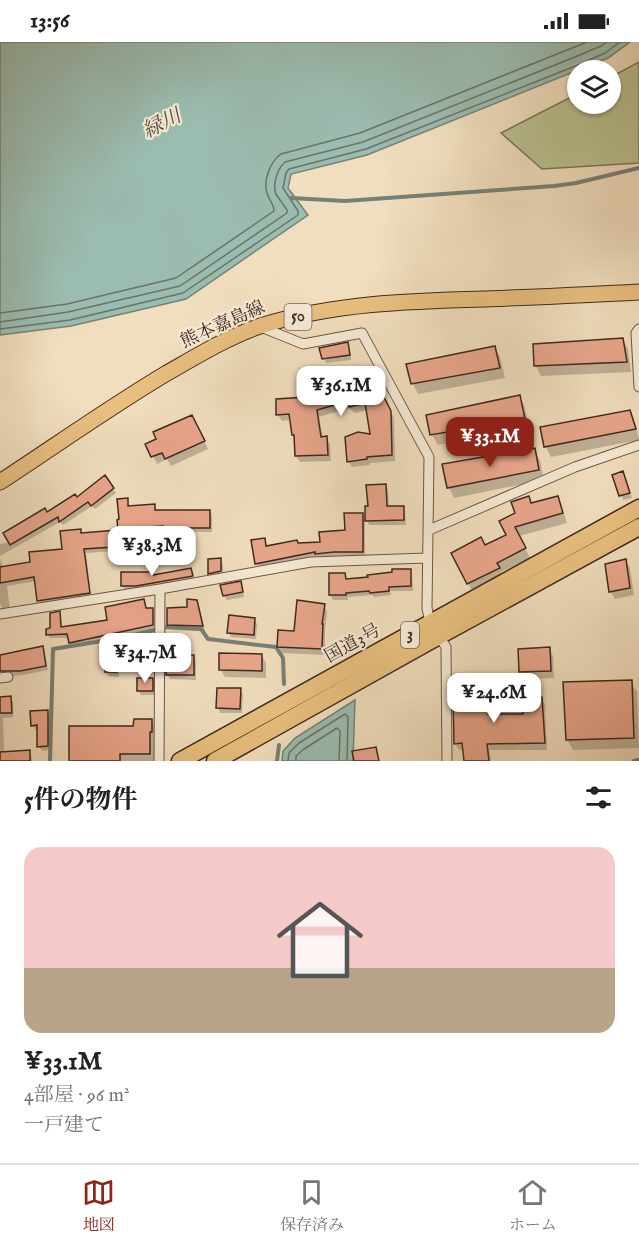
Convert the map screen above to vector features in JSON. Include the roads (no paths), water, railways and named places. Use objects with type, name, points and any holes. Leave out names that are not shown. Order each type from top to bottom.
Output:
[{"type":"highway","name":"国道3号","points":[[215,761],[435,629],[476,599],[639,508]]},
{"type":"highway","name":"国道3号","points":[[180,761],[639,527]]},
{"type":"main road","name":"熊本嘉島線","points":[[0,482],[196,356],[260,327],[315,312],[355,305],[639,292]]},
{"type":"street","points":[[260,327],[303,344],[362,333],[429,457],[427,608],[435,629],[446,647],[447,761]]},
{"type":"street","points":[[639,329],[636,333],[639,387]]},
{"type":"street","points":[[429,530],[575,467],[639,445]]},
{"type":"street","points":[[0,614],[311,562],[427,558]]},
{"type":"street","points":[[159,761],[160,589]]},
{"type":"water","name":"緑川","points":[[0,42],[630,42],[603,60],[567,60],[567,75],[367,155],[291,174],[288,188],[308,215],[186,299],[71,326],[0,335]]},
{"type":"water","points":[[355,700],[353,761],[282,761],[283,751],[295,738]]},
{"type":"waterway","points":[[291,198],[345,201],[554,186],[639,168]]},
{"type":"waterway","points":[[50,761],[53,649],[121,638],[167,627],[201,629],[208,639],[276,647],[283,658],[284,684]]},
{"type":"waterway","points":[[277,761],[279,745]]},
{"type":"waterway","points":[[634,761],[639,760]]}]
